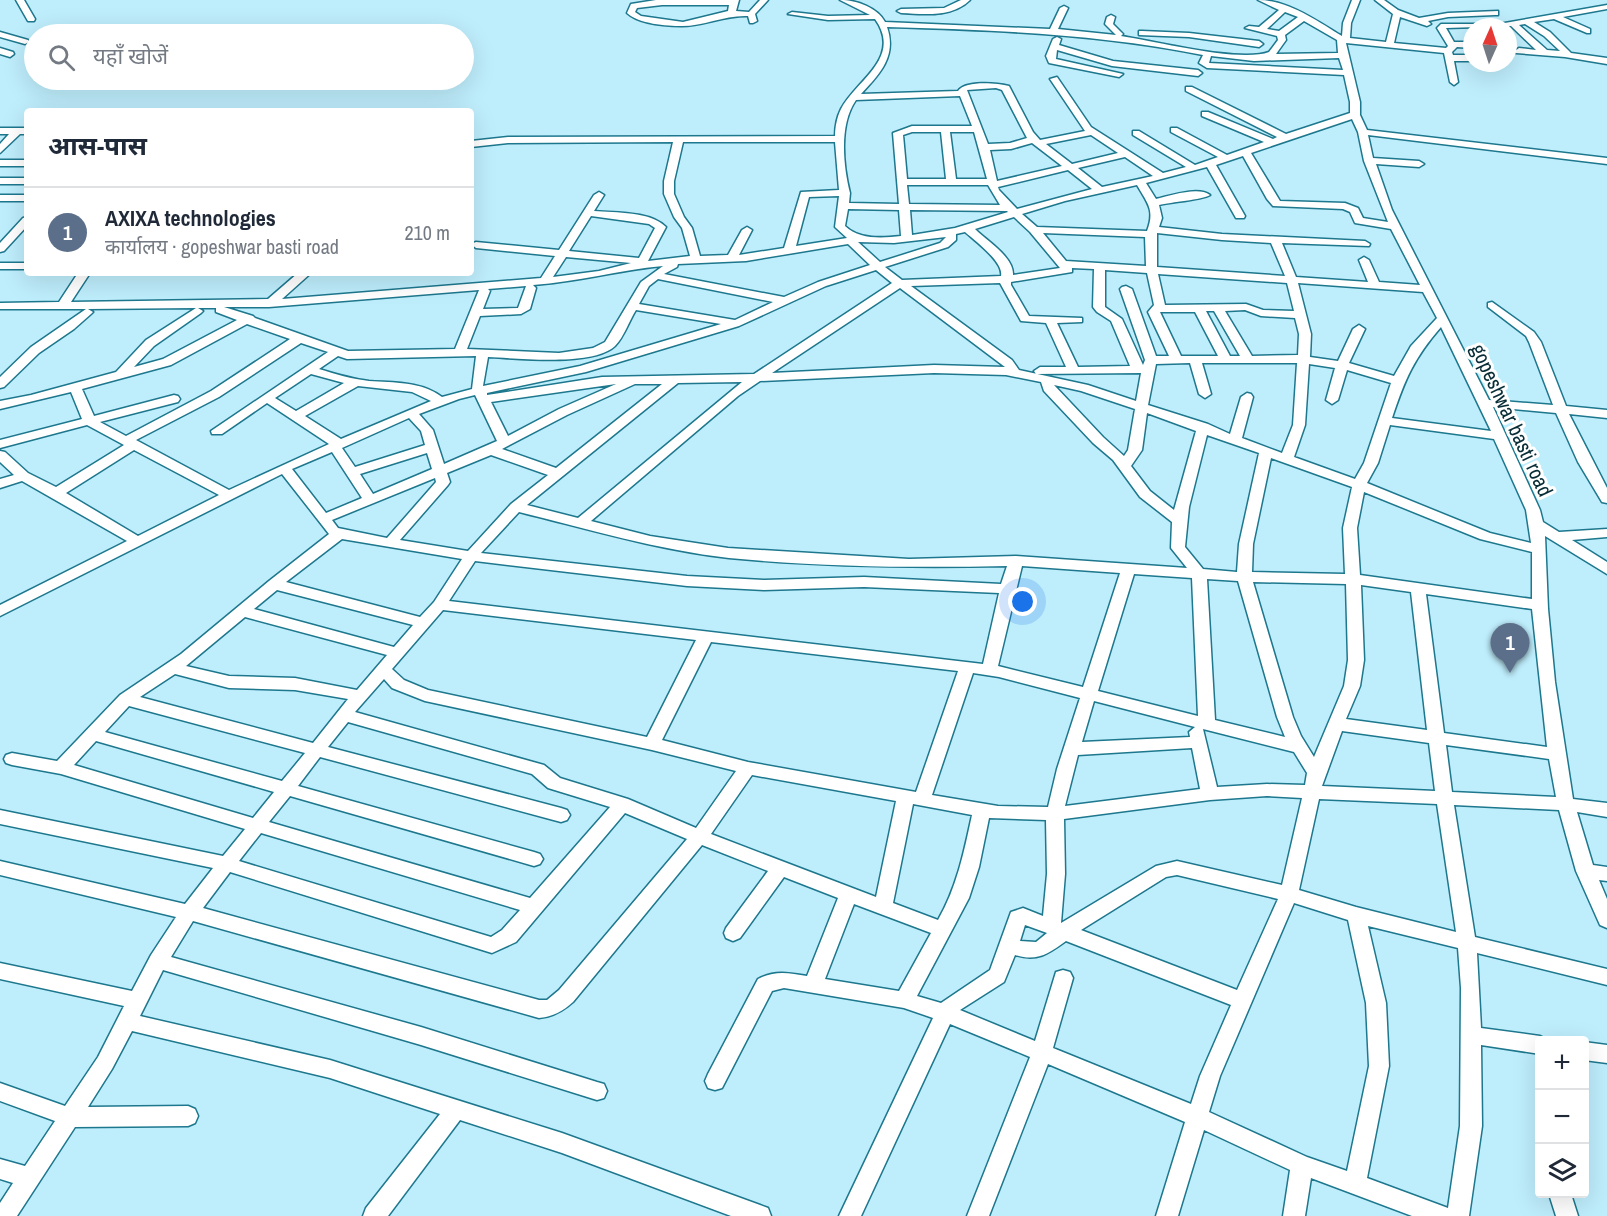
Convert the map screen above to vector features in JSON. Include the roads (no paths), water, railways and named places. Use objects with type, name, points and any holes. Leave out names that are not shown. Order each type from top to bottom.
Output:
[{"type":"street","points":[[20,0],[31,19]]},
{"type":"street","points":[[731,13],[735,1],[661,2],[634,6],[631,13],[639,18],[683,24],[731,13],[752,17],[764,0]]},
{"type":"street","points":[[844,0],[868,10],[882,21],[888,47],[886,60],[854,97],[842,118],[839,137],[845,193],[840,227],[876,266],[1008,363],[1018,373],[1047,378],[1203,427],[1359,485],[1485,536],[1510,544],[1538,549]]},
{"type":"street","points":[[897,0],[905,25]]},
{"type":"street","points":[[901,11],[943,10],[959,6],[966,0]]},
{"type":"street","points":[[1262,0],[1304,17],[1341,40],[1450,51],[1463,55]]},
{"type":"street","points":[[1341,40],[1347,37],[1349,16],[1356,0]]},
{"type":"street","points":[[1379,0],[1397,13],[1418,21],[1441,27],[1463,26]]},
{"type":"street","points":[[1569,22],[1607,7]]},
{"type":"street","points":[[1064,8],[1050,59],[1129,75]]},
{"type":"street","points":[[1262,29],[1284,9]]},
{"type":"street","points":[[1517,23],[1552,15],[1591,12],[1605,18]]},
{"type":"street","points":[[1390,45],[1397,13]]},
{"type":"street","points":[[1418,21],[1448,15],[1495,13]]},
{"type":"street","points":[[792,14],[905,25],[1057,31],[1116,36],[1235,57],[1342,55]]},
{"type":"street","points":[[1484,14],[1494,18]]},
{"type":"street","points":[[1552,15],[1587,31]]},
{"type":"street","points":[[1111,17],[1109,24],[1116,36]]},
{"type":"street","points":[[1249,28],[1281,34],[1304,17]]},
{"type":"street","points":[[1526,21],[1547,34],[1569,55]]},
{"type":"street","points":[[1441,27],[1447,36],[1454,82]]},
{"type":"street","points":[[1517,29],[1544,52]]},
{"type":"street","points":[[1116,36],[1172,33],[1259,44]]},
{"type":"street","points":[[0,34],[24,42]]},
{"type":"street","points":[[1269,57],[1282,40],[1281,34]]},
{"type":"street","points":[[1447,36],[1463,36]]},
{"type":"street","points":[[1517,36],[1527,36]]},
{"type":"street","name":"gopeshwar basti road","points":[[1341,40],[1342,55],[1355,102],[1355,115],[1363,132],[1369,161],[1395,225],[1485,403],[1538,525],[1540,605],[1557,754],[1566,804],[1585,871],[1607,920]]},
{"type":"street","points":[[1054,47],[1079,52],[1112,63],[1194,81],[1284,137]]},
{"type":"street","points":[[1450,51],[1463,47]]},
{"type":"street","points":[[0,51],[10,54]]},
{"type":"street","points":[[1580,57],[1576,60],[1530,62],[1515,53],[1544,52],[1569,55],[1607,61]]},
{"type":"street","points":[[1194,81],[1208,53]]},
{"type":"street","points":[[1204,64],[1243,69],[1347,73]]},
{"type":"street","points":[[1054,79],[1080,120],[1093,132],[1162,177]]},
{"type":"street","points":[[581,522],[755,378],[900,283],[1006,279],[1066,271],[1064,264],[1053,255],[1034,230],[998,196],[978,129],[962,90],[967,87],[996,85],[1006,88],[1028,132],[1036,141],[1100,190]]},
{"type":"street","points":[[854,97],[963,93]]},
{"type":"street","points":[[1204,114],[1271,141]]},
{"type":"street","points":[[0,306],[256,309],[545,281],[696,259],[732,258],[789,251],[854,240],[907,238],[951,233],[1012,210],[1141,183],[1194,168],[1355,115]]},
{"type":"street","points":[[907,238],[898,133],[912,129],[978,129]]},
{"type":"street","points":[[945,129],[951,182]]},
{"type":"street","points":[[0,131],[22,131]]},
{"type":"street","points":[[1,148],[22,131]]},
{"type":"street","points":[[984,147],[1011,146],[1093,132]]},
{"type":"street","points":[[1363,132],[1607,161]]},
{"type":"street","points":[[1136,133],[1170,138],[1226,158]]},
{"type":"street","points":[[474,142],[536,136],[839,137]]},
{"type":"street","points":[[474,142],[839,137]]},
{"type":"street","points":[[1170,138],[1194,168]]},
{"type":"street","points":[[679,139],[669,181],[669,194],[675,210],[687,228],[696,259]]},
{"type":"street","points":[[1245,151],[1277,204],[1345,206],[1354,210],[1359,221],[1395,225]]},
{"type":"street","points":[[901,182],[993,183],[1126,154]]},
{"type":"street","points":[[1369,161],[1419,164]]},
{"type":"street","points":[[0,163],[24,162]]},
{"type":"street","points":[[1210,163],[1240,216]]},
{"type":"street","points":[[0,181],[24,181]]},
{"type":"street","points":[[1141,183],[1154,204],[1157,218],[1152,231],[1152,270],[1160,305],[1154,315],[1177,360]]},
{"type":"street","points":[[789,251],[805,194],[845,193]]},
{"type":"street","points":[[545,281],[599,195]]},
{"type":"street","points":[[1154,204],[1178,197],[1205,195]]},
{"type":"street","points":[[0,198],[24,198]]},
{"type":"street","points":[[843,206],[1012,210]]},
{"type":"street","points":[[256,309],[298,339],[336,352],[358,356],[460,352],[548,357],[596,351],[610,344],[617,336],[645,284],[652,266],[661,227],[652,221],[589,213]]},
{"type":"street","points":[[1,247],[24,223]]},
{"type":"street","points":[[967,228],[1004,262],[1008,271],[1005,285],[1025,318],[1078,320]]},
{"type":"street","points":[[732,258],[747,230]]},
{"type":"street","points":[[1034,230],[1152,231],[1365,244]]},
{"type":"street","points":[[0,610],[284,468],[411,412],[441,402],[582,369],[735,324],[822,284],[944,245],[951,240],[951,233]]},
{"type":"street","points":[[1275,240],[1292,280],[1305,334],[1299,424],[1287,458]]},
{"type":"street","points":[[476,245],[564,253],[652,266],[785,301]]},
{"type":"street","points":[[1364,260],[1375,286]]},
{"type":"street","points":[[1064,264],[1427,289]]},
{"type":"street","points":[[0,266],[24,266]]},
{"type":"street","points":[[0,313],[256,309],[530,288],[602,279],[644,270],[652,266]]},
{"type":"street","points":[[1100,267],[1099,307],[1116,319],[1146,366]]},
{"type":"street","points":[[63,305],[82,276]]},
{"type":"street","points":[[256,309],[289,276]]},
{"type":"street","points":[[0,405],[75,388],[167,362],[256,309],[301,276]]},
{"type":"street","points":[[475,313],[521,311],[526,307],[530,288]]},
{"type":"street","points":[[1125,465],[1135,450],[1146,366],[1126,289]]},
{"type":"street","points":[[460,352],[484,291]]},
{"type":"street","points":[[1492,304],[1530,334],[1580,457],[1607,499]]},
{"type":"street","points":[[633,306],[735,324]]},
{"type":"street","points":[[1157,309],[1246,307],[1261,313],[1301,315]]},
{"type":"street","points":[[1198,309],[1226,359]]},
{"type":"street","points":[[1218,309],[1248,359]]},
{"type":"street","points":[[119,376],[150,343],[196,311]]},
{"type":"street","points":[[0,384],[35,350],[87,312]]},
{"type":"street","points":[[1167,1216],[1210,1076],[1289,894],[1316,773],[1352,686],[1356,660],[1350,528],[1359,485],[1371,463],[1398,381],[1415,348],[1442,319]]},
{"type":"street","points":[[1050,320],[1074,370]]},
{"type":"street","points":[[1332,400],[1342,365],[1359,329]]},
{"type":"street","points":[[56,493],[131,442],[215,393],[298,339]]},
{"type":"street","points":[[218,430],[336,352]]},
{"type":"street","points":[[482,354],[477,380],[505,444]]},
{"type":"street","points":[[482,394],[635,380],[755,378],[934,369],[1018,373],[1146,366],[1195,359],[1302,359],[1342,365],[1398,381]]},
{"type":"street","points":[[1195,359],[1205,394]]},
{"type":"street","points":[[309,370],[356,382],[421,390],[433,394],[441,402]]},
{"type":"street","points":[[1047,378],[1048,388],[1125,465],[1145,494],[1179,521]]},
{"type":"street","points":[[323,519],[505,444],[562,412],[619,389],[635,380]]},
{"type":"street","points":[[4,1216],[70,1118],[128,1022],[158,961],[189,912],[344,715],[439,606],[471,556],[516,507],[674,380]]},
{"type":"street","points":[[296,416],[356,382]]},
{"type":"street","points":[[75,388],[90,422],[230,496]]},
{"type":"street","points":[[1235,439],[1247,397]]},
{"type":"street","points":[[267,398],[337,445],[370,499]]},
{"type":"street","points":[[0,444],[174,399]]},
{"type":"street","points":[[1485,403],[1607,414]]},
{"type":"street","points":[[390,543],[442,486],[443,478],[427,430],[411,412]]},
{"type":"street","points":[[1385,421],[1500,436]]},
{"type":"street","points":[[1203,427],[1179,521],[1178,548],[1199,574],[1200,742],[1210,794]]},
{"type":"street","points":[[352,472],[433,447]]},
{"type":"street","points":[[491,450],[556,473]]},
{"type":"street","points":[[1266,451],[1246,544],[1244,577],[1285,717],[1299,747],[1316,773]]},
{"type":"street","points":[[0,455],[24,476],[138,542]]},
{"type":"street","points":[[284,468],[323,519],[339,534],[390,543],[471,556],[687,581],[775,585],[875,583],[1007,589]]},
{"type":"street","points":[[0,484],[24,476]]},
{"type":"street","points":[[516,507],[685,547],[728,554],[909,564],[1016,561],[1244,577],[1354,579],[1540,605]]},
{"type":"street","points":[[1538,525],[1607,569]]},
{"type":"street","points":[[1557,537],[1607,533]]},
{"type":"street","points":[[61,768],[126,699],[188,658],[274,584],[339,534]]},
{"type":"street","points":[[988,670],[1016,561]]},
{"type":"street","points":[[1058,928],[1055,814],[1072,749],[1128,570]]},
{"type":"street","points":[[274,584],[424,623]]},
{"type":"street","points":[[1418,588],[1444,797],[1467,943],[1471,988],[1471,1126],[1458,1216]]},
{"type":"street","points":[[439,606],[988,670],[1299,747]]},
{"type":"street","points":[[242,611],[397,653]]},
{"type":"street","points":[[652,744],[706,636]]},
{"type":"street","points":[[883,908],[914,798],[967,667]]},
{"type":"street","points":[[173,668],[229,682],[295,684],[360,696]]},
{"type":"street","points":[[383,669],[406,689],[425,695],[652,744],[748,768],[1008,814],[1055,814],[1245,790],[1444,797],[1566,804],[1607,810]]},
{"type":"street","points":[[126,699],[561,815]]},
{"type":"street","points":[[344,715],[538,769],[554,783],[622,804],[699,837],[943,930]]},
{"type":"street","points":[[1337,724],[1557,754]]},
{"type":"street","points":[[92,734],[534,859]]},
{"type":"street","points":[[1072,749],[1200,742]]},
{"type":"street","points":[[12,759],[61,768],[532,906]]},
{"type":"street","points":[[0,868],[189,912],[539,1010],[547,1009],[566,996],[699,837],[748,768]]},
{"type":"street","points":[[0,817],[226,864],[485,944],[500,943],[509,936],[532,906],[622,804]]},
{"type":"street","points":[[904,1000],[960,898],[970,867],[981,810]]},
{"type":"street","points":[[733,933],[780,868]]},
{"type":"street","points":[[1008,945],[1027,951],[1040,950],[1058,928],[1168,869],[1189,870],[1289,894],[1356,915],[1607,977]]},
{"type":"street","points":[[1585,871],[1607,874]]},
{"type":"street","points":[[813,985],[848,895]]},
{"type":"street","points":[[1355,1185],[1379,1066],[1376,1003],[1356,915]]},
{"type":"street","points":[[850,1216],[945,1013],[951,1006],[996,976],[1001,968],[1018,917],[1023,916],[1058,928],[1243,1001]]},
{"type":"street","points":[[158,961],[421,1036],[597,1090]]},
{"type":"street","points":[[0,971],[139,1001]]},
{"type":"street","points":[[978,1216],[1042,1053],[1063,978]]},
{"type":"street","points":[[715,1081],[765,986],[772,981],[784,980],[904,1000],[945,1013],[1196,1116],[1302,1165],[1441,1216]]},
{"type":"street","points":[[128,1022],[330,1069],[562,1143],[760,1216]]},
{"type":"street","points":[[1471,1035],[1535,1044]]},
{"type":"street","points":[[1589,1052],[1607,1054]]},
{"type":"street","points":[[0,1092],[70,1118],[188,1116]]},
{"type":"street","points":[[374,1216],[456,1109]]},
{"type":"street","points":[[1294,1216],[1302,1165]]},
{"type":"street","points":[[0,1169],[30,1178]]},
{"type":"street","points":[[1561,1198],[1567,1216]]},
{"type":"place","name":"AXIXA technologies","points":[[1510,673]]}]
